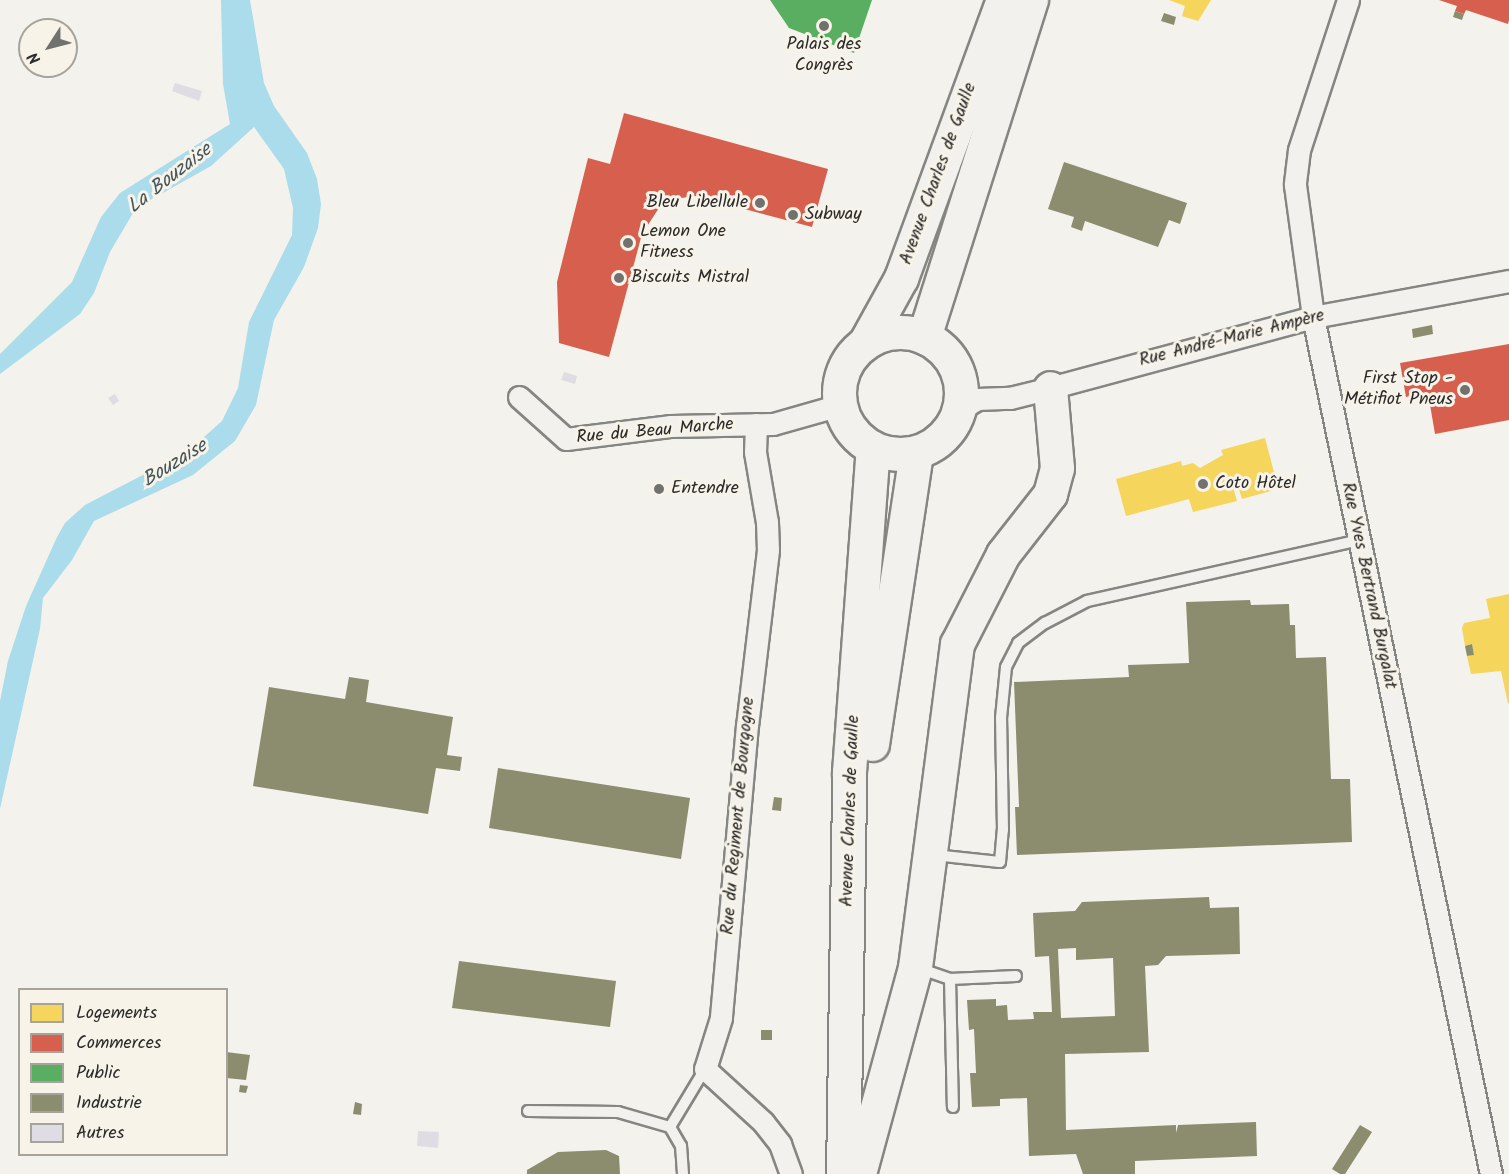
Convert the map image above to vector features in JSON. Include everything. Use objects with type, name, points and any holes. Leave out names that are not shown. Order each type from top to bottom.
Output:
[{"type":"main road","name":"Avenue Charles de Gaulle","points":[[840,405],[843,370],[865,343],[900,278],[1003,0]]},
{"type":"main road","name":"Avenue Charles de Gaulle","points":[[924,337],[1031,0]]},
{"type":"main road","points":[[840,405],[846,423],[873,449],[894,454],[916,453],[935,444],[950,429],[959,410],[958,375],[939,346],[924,337],[904,332],[884,334],[865,343]]},
{"type":"main road","points":[[854,1173],[915,967],[957,644],[1003,554],[1050,494],[1057,468],[1050,388]]},
{"type":"main road","name":"Avenue Charles de Gaulle","points":[[854,1173],[849,772],[873,449]]},
{"type":"main road","name":"Avenue Charles de Gaulle","points":[[854,1173],[856,953],[870,756],[916,453]]},
{"type":"street","name":"Rue Yves Bertrand Burgalat","points":[[1348,0],[1299,150],[1295,185],[1313,317],[1491,1174]]},
{"type":"street","name":"Rue André-Marie Ampère","points":[[959,410],[977,399],[1010,398],[1313,317],[1509,280]]},
{"type":"street","name":"Rue du Beau Marche","points":[[519,397],[566,439],[670,426],[772,424],[840,405]]},
{"type":"street","name":"Rue du Regiment de Bourgogne","points":[[705,1069],[721,1018],[747,725],[768,550],[767,522],[755,452],[756,424]]},
{"type":"street","points":[[705,1069],[763,1122],[780,1144],[791,1174]]},
{"type":"lane","points":[[930,854],[955,860],[1000,862],[1003,830],[1000,718],[1006,667],[1018,644],[1045,623],[1087,601],[1359,540]]},
{"type":"lane","points":[[915,967],[950,979],[1016,976]]},
{"type":"lane","points":[[950,979],[953,1107]]},
{"type":"lane","points":[[670,1127],[705,1069]]},
{"type":"lane","points":[[528,1111],[618,1112],[670,1127],[681,1146],[683,1174]]},
{"type":"water","points":[[221,0],[250,0],[264,83],[274,106],[307,153],[317,179],[321,204],[318,228],[304,267],[274,320],[256,405],[235,441],[193,475],[94,521],[72,560],[43,598],[40,629],[0,809],[0,701],[8,661],[26,606],[57,537],[65,523],[85,505],[187,452],[222,421],[238,388],[249,322],[292,235],[293,208],[284,169],[254,127],[211,166],[136,208],[110,252],[94,293],[80,314],[0,374],[0,354],[72,282],[101,217],[120,193],[230,124],[223,84]]},
{"type":"building: Logements","points":[[1169,0],[1211,0],[1198,21],[1182,16],[1185,6]]},
{"type":"building: Logements","points":[[1265,438],[1275,476],[1268,478],[1271,491],[1242,499],[1238,486],[1233,487],[1237,501],[1193,512],[1189,499],[1126,516],[1116,479],[1181,461],[1182,466],[1193,463],[1200,468],[1223,455],[1221,450]]},
{"type":"building: Logements","points":[[1509,594],[1508,704],[1501,671],[1471,674],[1467,656],[1474,655],[1472,644],[1465,646],[1462,628],[1464,623],[1490,618],[1486,599]]},
{"type":"building: Commerces","points":[[1439,0],[1509,0],[1508,24],[1466,10],[1464,14],[1455,11],[1457,6]]},
{"type":"building: Commerces","points":[[624,113],[828,169],[812,227],[696,196],[674,199],[659,208],[642,234],[609,357],[559,343],[557,282],[588,158],[610,164]]},
{"type":"building: Commerces","points":[[1509,344],[1509,420],[1435,434],[1428,393],[1406,397],[1400,363]]},
{"type":"building: Public","name":"Palais des Congrès","points":[[770,0],[872,0],[854,53],[789,28]]},
{"type":"building: Industrie","points":[[1455,11],[1464,14],[1462,20],[1453,17]]},
{"type":"building: Industrie","points":[[1164,13],[1176,17],[1174,25],[1161,21]]},
{"type":"building: Industrie","points":[[1064,162],[1187,203],[1180,224],[1169,220],[1158,247],[1085,221],[1082,231],[1071,227],[1074,217],[1048,209]]},
{"type":"building: Industrie","points":[[1432,325],[1433,334],[1413,338],[1412,329]]},
{"type":"building: Industrie","points":[[1250,600],[1251,605],[1289,604],[1290,625],[1295,625],[1296,658],[1326,657],[1331,779],[1350,779],[1352,842],[1017,855],[1015,807],[1019,807],[1014,682],[1129,677],[1128,665],[1189,663],[1186,602]]},
{"type":"building: Industrie","points":[[1472,644],[1474,655],[1467,656],[1465,646]]},
{"type":"building: Industrie","points":[[349,677],[369,680],[366,702],[453,717],[447,755],[462,757],[460,771],[436,768],[428,814],[253,786],[269,687],[345,699]]},
{"type":"building: Industrie","points":[[498,768],[690,798],[681,859],[489,828]]},
{"type":"building: Industrie","points":[[774,797],[782,798],[781,811],[772,810]]},
{"type":"building: Industrie","points":[[1209,897],[1210,908],[1239,907],[1240,954],[1166,956],[1158,965],[1145,966],[1149,1052],[1065,1054],[1066,1130],[1176,1125],[1176,1133],[1178,1125],[1256,1122],[1257,1156],[1135,1161],[1135,1174],[1083,1174],[1076,1154],[1029,1156],[1027,1098],[1000,1099],[1000,1106],[972,1107],[970,1073],[976,1073],[974,1029],[969,1030],[967,1000],[996,999],[996,1006],[1007,1005],[1008,1020],[1034,1019],[1033,1012],[1052,1012],[1049,956],[1035,957],[1033,913],[1075,911],[1082,902]],"holes":[[[1076,948],[1076,960],[1113,958],[1115,1016],[1061,1018],[1058,949]]]},
{"type":"building: Industrie","points":[[459,961],[616,981],[610,1027],[452,1008]]},
{"type":"building: Industrie","points":[[761,1030],[772,1030],[772,1040],[761,1040]]},
{"type":"building: Industrie","points":[[228,1052],[250,1055],[246,1080],[228,1078]]},
{"type":"building: Industrie","points":[[240,1085],[248,1086],[246,1093],[239,1092]]},
{"type":"building: Industrie","points":[[355,1102],[362,1104],[361,1115],[353,1114]]},
{"type":"building: Industrie","points":[[1360,1125],[1372,1132],[1345,1174],[1340,1174],[1332,1169]]},
{"type":"building: Industrie","points":[[606,1150],[619,1156],[620,1174],[527,1174],[527,1170],[558,1152]]},
{"type":"building: Autres","points":[[175,83],[202,91],[199,101],[172,91]]},
{"type":"building: Autres","points":[[564,372],[577,376],[575,384],[561,380]]},
{"type":"building: Autres","points":[[115,394],[119,401],[113,405],[108,398]]},
{"type":"building: Autres","points":[[418,1131],[439,1132],[438,1148],[417,1146]]},
{"type":"place","name":"Palais des Congrès","points":[[824,26]]},
{"type":"place","name":"Bleu Libellule","points":[[760,203]]},
{"type":"place","name":"Subway","points":[[793,215]]},
{"type":"place","name":"Lemon One Fitness","points":[[628,243]]},
{"type":"place","name":"Biscuits Mistral","points":[[619,278]]},
{"type":"place","name":"First Stop - Métifiot Pneus","points":[[1465,390]]},
{"type":"place","name":"Coto Hôtel","points":[[1203,484]]},
{"type":"place","name":"Entendre","points":[[659,489]]},
{"type":"water label","name":"La Bouzaise","points":[[170,179]]},
{"type":"water label","name":"Bouzaise","points":[[175,464]]}]
